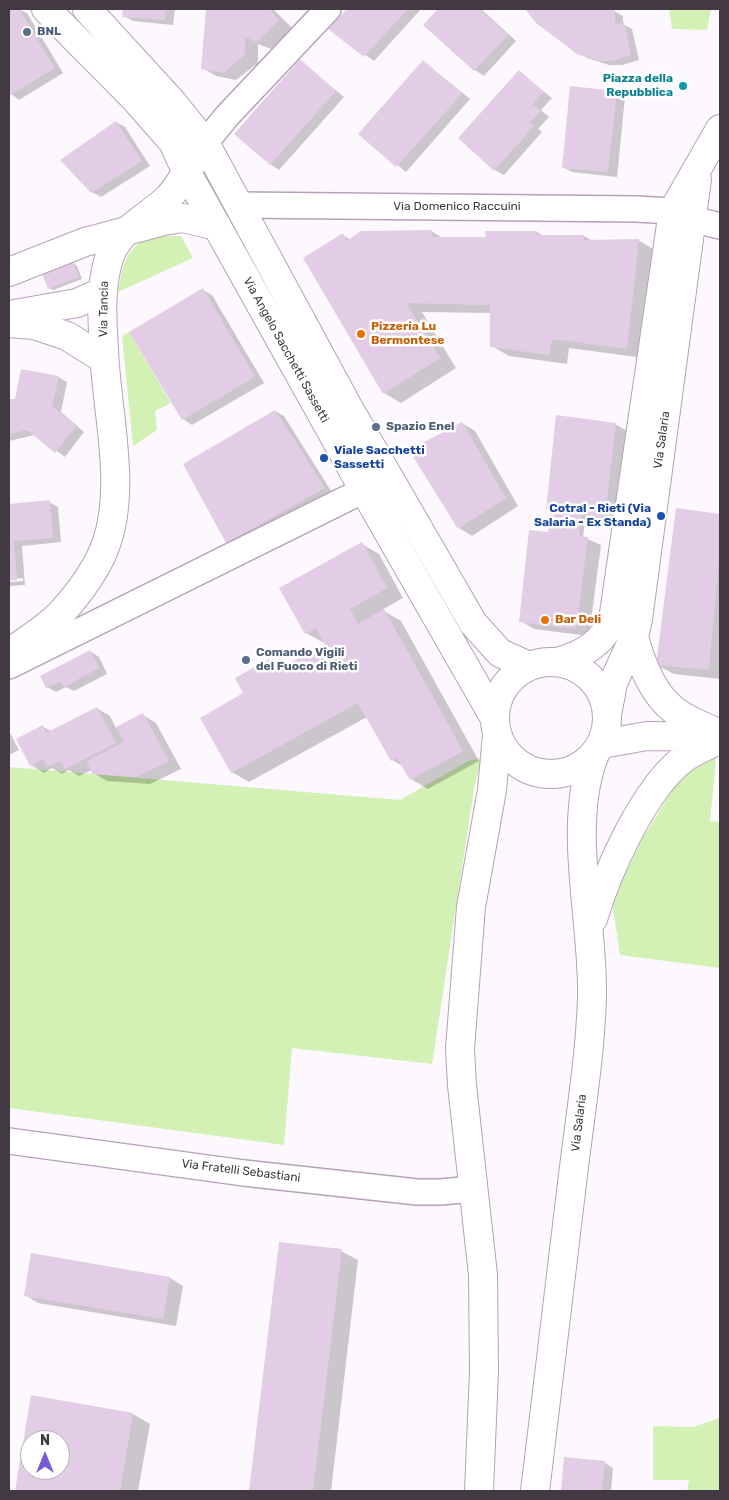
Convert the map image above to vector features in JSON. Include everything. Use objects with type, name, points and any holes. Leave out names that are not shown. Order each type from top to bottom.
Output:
[{"type":"main road","name":"Via Angelo Sacchetti Sassetti","points":[[46,9],[135,99],[173,142],[186,171],[496,726]]},
{"type":"main road","points":[[87,9],[173,103],[205,143],[347,405],[473,623],[500,653],[529,666]]},
{"type":"main road","name":"Via Salaria","points":[[557,662],[579,656],[594,645],[607,633],[613,620],[683,215],[698,165],[720,129]]},
{"type":"main road","name":"Via Tancia","points":[[9,653],[62,613],[89,578],[104,551],[113,513],[115,482],[104,359],[102,292],[110,255],[124,233],[168,198],[205,143]]},
{"type":"main road","name":"Via Salaria","points":[[608,710],[613,682],[634,637],[638,619],[683,215]]},
{"type":"main road","points":[[9,272],[78,245],[146,226],[183,218],[218,226]]},
{"type":"main road","points":[[9,315],[77,303],[102,292]]},
{"type":"main road","points":[[9,323],[34,326],[67,336],[104,359]]},
{"type":"main road","points":[[634,637],[641,663],[663,698],[675,711],[720,737]]},
{"type":"main road","points":[[479,1491],[484,1318],[483,1275],[462,1085],[462,1013],[471,907],[492,790],[497,701],[504,686],[515,674],[529,666],[543,662],[557,662],[572,665],[585,672],[596,683],[608,710],[607,727],[598,749],[582,766],[566,773],[549,775],[532,771],[517,763],[505,751],[496,726]]},
{"type":"main road","points":[[598,749],[647,736],[720,737]]},
{"type":"main road","points":[[589,933],[614,859],[657,786],[683,759],[720,737]]},
{"type":"main road","name":"Via Salaria","points":[[535,1491],[589,1035],[592,998],[582,818],[584,790],[598,749]]},
{"type":"street","name":"Via Tancia","points":[[205,143],[227,116],[328,9]]},
{"type":"street","name":"Via Domenico Raccuini","points":[[240,205],[636,208],[683,215],[720,226]]},
{"type":"street","points":[[9,666],[364,490]]},
{"type":"street","name":"Via Fratelli Sebastiani","points":[[9,1141],[244,1173],[417,1192],[474,1189]]},
{"type":"green space","points":[[669,9],[711,9],[707,30],[672,29]]},
{"type":"green space","points":[[149,236],[181,236],[193,258],[118,292],[129,253]]},
{"type":"green space","points":[[129,332],[171,403],[155,411],[157,430],[133,446],[122,336]]},
{"type":"green space","points":[[717,750],[710,821],[720,822],[720,968],[620,955],[612,901],[644,836],[681,776]]},
{"type":"green space","points":[[482,758],[475,783],[432,1064],[292,1048],[284,1145],[9,1108],[9,767],[400,800],[468,761]]},
{"type":"green space","points":[[720,1418],[720,1491],[687,1491],[689,1480],[653,1480],[653,1426],[693,1427]]},
{"type":"building","points":[[19,9],[55,68],[9,96],[9,11]]},
{"type":"building","points":[[123,9],[166,9],[165,20],[122,17]]},
{"type":"building","points":[[206,9],[269,9],[279,20],[257,42],[245,37],[245,55],[223,73],[201,69]]},
{"type":"building","points":[[347,9],[408,9],[364,57],[328,29]]},
{"type":"building","points":[[438,9],[479,9],[508,35],[474,71],[423,25]]},
{"type":"building","points":[[525,9],[615,9],[615,24],[624,22],[631,55],[612,61],[599,61],[577,54],[536,23]]},
{"type":"building","points":[[300,59],[336,91],[270,165],[234,134]]},
{"type":"building","points":[[423,60],[462,94],[396,167],[358,134]]},
{"type":"building","points":[[519,70],[544,92],[533,104],[541,111],[530,123],[534,126],[494,171],[458,138]]},
{"type":"building","points":[[570,86],[617,91],[608,172],[562,168]]},
{"type":"building","points":[[116,121],[142,161],[91,193],[60,160]]},
{"type":"building","points":[[432,230],[432,237],[486,237],[485,231],[537,231],[536,235],[584,235],[584,240],[639,239],[627,349],[552,339],[550,355],[490,347],[490,305],[406,303],[440,358],[383,394],[303,258],[343,233],[347,241],[361,231]]},
{"type":"building","points":[[73,262],[79,277],[48,289],[42,273]]},
{"type":"building","points":[[203,288],[255,377],[182,420],[129,332]]},
{"type":"building","points":[[21,369],[59,376],[52,406],[76,426],[55,453],[27,430],[9,434],[9,399],[15,399]]},
{"type":"building","points":[[275,410],[325,488],[226,543],[183,464]]},
{"type":"building","points":[[556,415],[616,423],[605,517],[581,514],[579,536],[588,537],[576,629],[519,622],[529,530],[548,532],[551,511],[546,510]]},
{"type":"building","points":[[462,422],[506,498],[458,529],[409,450]]},
{"type":"building","points":[[50,500],[53,538],[14,541],[17,580],[9,581],[9,504]]},
{"type":"building","points":[[676,508],[720,514],[720,550],[709,670],[656,665]]},
{"type":"building","points":[[362,542],[387,588],[350,609],[358,624],[384,609],[463,751],[410,780],[397,758],[391,761],[358,703],[231,773],[200,718],[243,693],[235,678],[269,659],[275,671],[325,644],[316,628],[305,634],[279,588]]},
{"type":"building","points":[[90,650],[99,668],[64,687],[61,681],[46,688],[40,676]]},
{"type":"building","points":[[97,707],[116,743],[65,769],[60,761],[47,767],[43,759],[30,766],[16,739],[43,725],[46,733]]},
{"type":"building","points":[[143,713],[169,761],[136,777],[92,774],[87,761],[124,742],[116,727]]},
{"type":"building","points":[[279,1242],[342,1249],[313,1491],[249,1491]]},
{"type":"building","points":[[31,1253],[170,1277],[163,1319],[24,1296]]},
{"type":"building","points":[[31,1395],[133,1413],[120,1491],[15,1491],[20,1461],[20,1480],[70,1480],[70,1430],[25,1430]]},
{"type":"building","points":[[564,1457],[605,1461],[602,1491],[561,1491]]},
{"type":"place","name":"BNL","points":[[27,32]]},
{"type":"place","name":"Piazza della Repubblica","points":[[683,86]]},
{"type":"place","name":"Pizzeria Lu Bermontese","points":[[361,334]]},
{"type":"place","name":"Spazio Enel","points":[[376,427]]},
{"type":"place","name":"Viale Sacchetti Sassetti","points":[[324,458]]},
{"type":"place","name":"Cotral - Rieti (Via Salaria - Ex Standa)","points":[[661,516]]},
{"type":"place","name":"Bar Deli","points":[[545,620]]},
{"type":"place","name":"Comando Vigili del Fuoco di Rieti","points":[[246,660]]}]
